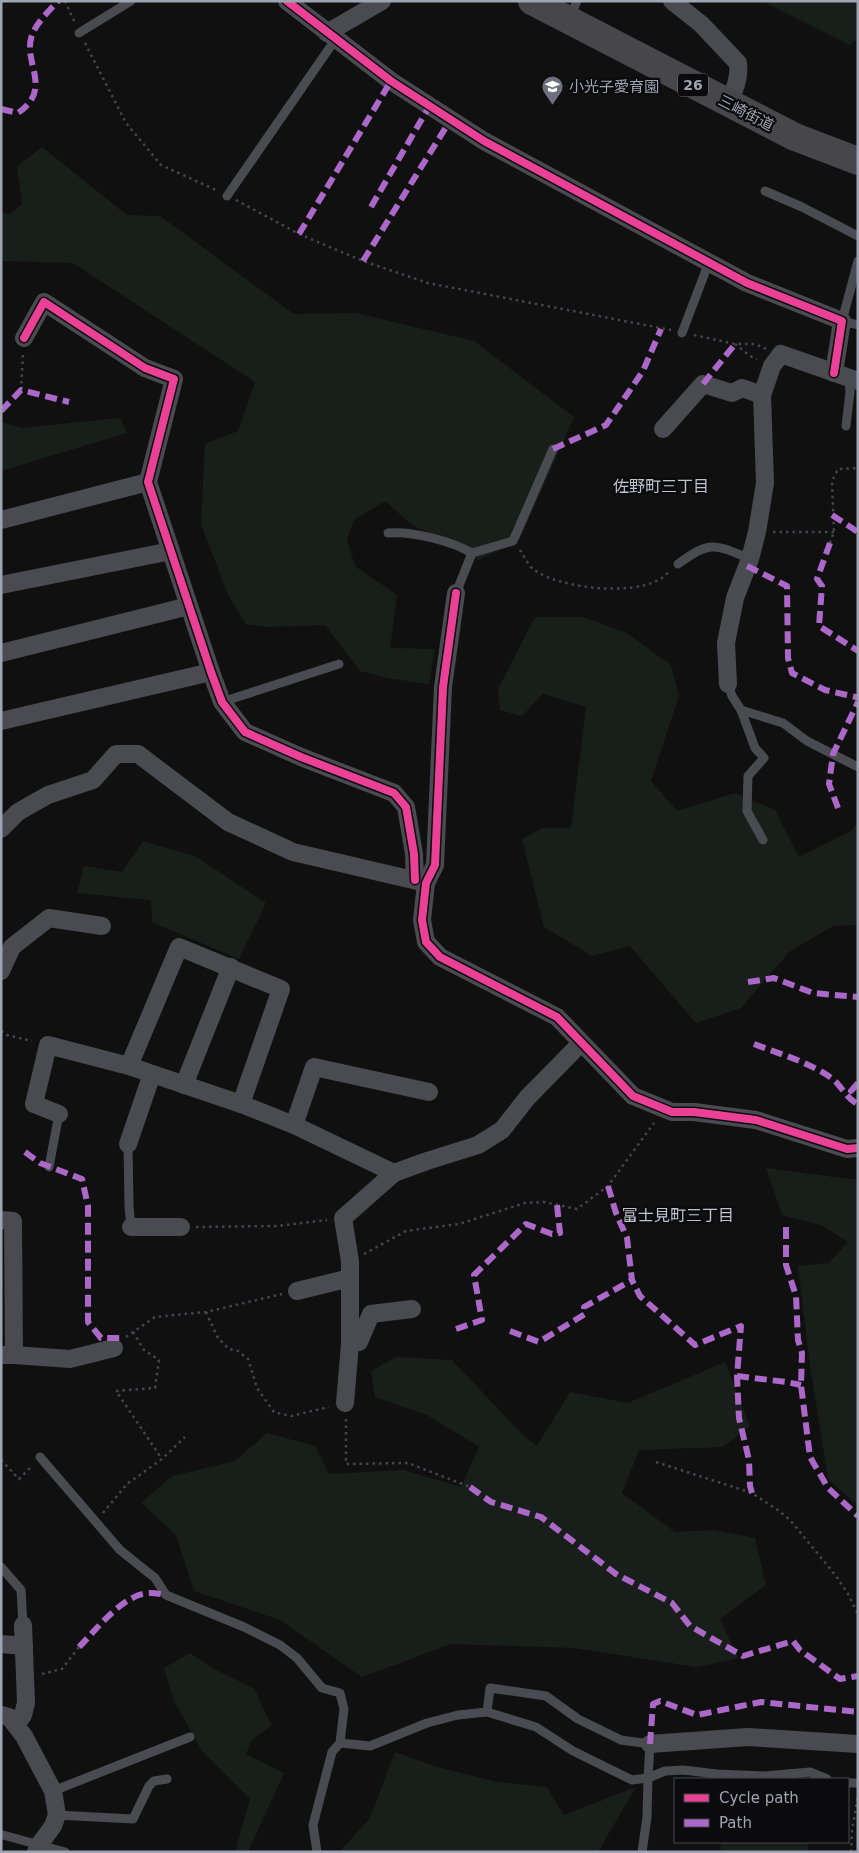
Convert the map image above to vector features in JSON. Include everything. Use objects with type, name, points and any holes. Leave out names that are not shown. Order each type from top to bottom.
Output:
[{"type":"main road","name":"三崎街道","points":[[532,1],[573,11],[728,104],[795,137],[858,161]]},
{"type":"street","points":[[287,1],[391,81],[484,140],[747,283],[850,323],[847,378],[781,354],[772,366],[762,395],[765,483],[757,532],[750,559],[735,598],[726,643],[728,684]]},
{"type":"street","points":[[331,36],[382,1]]},
{"type":"street","points":[[672,1],[701,24],[738,63],[739,70],[735,88],[728,104]]},
{"type":"street","points":[[24,338],[44,302],[145,368],[174,379],[148,482],[222,702],[245,732],[301,757],[394,793],[406,807],[421,881],[422,920],[426,942],[440,956],[557,1017],[633,1096],[672,1112],[694,1112],[756,1120],[847,1149],[858,1148]]},
{"type":"street","points":[[663,429],[702,384],[732,393],[742,388],[762,395]]},
{"type":"street","points":[[1,520],[148,482]]},
{"type":"street","points":[[1,585],[171,551]]},
{"type":"street","points":[[421,881],[435,865],[442,687],[456,593]]},
{"type":"street","points":[[1,653],[189,606]]},
{"type":"street","points":[[1,721],[211,672]]},
{"type":"street","points":[[1,829],[18,812],[48,795],[93,780],[116,754],[138,754],[228,822],[293,852],[421,881]]},
{"type":"street","points":[[1,970],[12,947],[48,918],[102,926]]},
{"type":"street","points":[[129,1066],[179,947],[281,989],[241,1104]]},
{"type":"street","points":[[184,1085],[231,967]]},
{"type":"street","points":[[346,1403],[350,1344],[350,1269],[344,1218],[394,1173],[478,1145],[502,1130],[526,1098],[582,1043]]},
{"type":"street","points":[[59,1114],[34,1104],[48,1045],[129,1066],[241,1104],[294,1124],[394,1173]]},
{"type":"street","points":[[294,1124],[314,1067],[429,1092]]},
{"type":"street","points":[[128,1144],[152,1074]]},
{"type":"street","points":[[1,1220],[13,1221],[8,1355],[70,1359],[114,1348]]},
{"type":"street","points":[[131,1226],[181,1227]]},
{"type":"street","points":[[297,1291],[350,1269]]},
{"type":"street","points":[[350,1344],[359,1342],[371,1314],[412,1310]]},
{"type":"street","points":[[16,1725],[26,1703],[23,1625]]},
{"type":"street","points":[[1,1644],[24,1646]]},
{"type":"street","points":[[1,1715],[10,1717],[24,1736],[53,1792],[57,1815],[53,1826],[37,1848]]},
{"type":"street","points":[[650,1744],[748,1737],[858,1744]]},
{"type":"lane","points":[[79,33],[131,1]]},
{"type":"lane","points":[[227,196],[331,36]]},
{"type":"lane","points":[[765,190],[858,236]]},
{"type":"lane","points":[[850,323],[858,261]]},
{"type":"lane","points":[[682,332],[709,262]]},
{"type":"lane","points":[[846,426],[850,392],[847,378]]},
{"type":"lane","points":[[388,533],[403,532],[460,546],[472,553],[513,541],[553,449]]},
{"type":"lane","points":[[678,564],[694,553],[710,546],[724,548],[750,559]]},
{"type":"lane","points":[[456,593],[472,553]]},
{"type":"lane","points":[[222,702],[339,664]]},
{"type":"lane","points":[[728,684],[732,696],[741,710],[755,748],[764,758],[748,776],[747,811],[764,840]]},
{"type":"lane","points":[[741,710],[783,723],[807,741],[858,767]]},
{"type":"lane","points":[[49,1167],[59,1114]]},
{"type":"lane","points":[[128,1144],[131,1226]]},
{"type":"lane","points":[[40,1457],[120,1550],[156,1578],[166,1595],[244,1627],[280,1645],[297,1658],[322,1688],[340,1693],[344,1709],[340,1743],[332,1752],[313,1825],[318,1852]]},
{"type":"lane","points":[[1,1567],[21,1590],[23,1625]]},
{"type":"lane","points":[[487,1712],[490,1688],[546,1696],[578,1719],[622,1740],[650,1744],[642,1852]]},
{"type":"lane","points":[[340,1743],[370,1746],[427,1724],[458,1715],[487,1712],[536,1727],[573,1751],[632,1780],[648,1778],[665,1771],[683,1770],[765,1776],[810,1772],[825,1778]]},
{"type":"lane","points":[[53,1792],[190,1737]]},
{"type":"lane","points":[[57,1815],[133,1820],[149,1786],[154,1781],[167,1779]]},
{"type":"lane","points":[[3,1835],[37,1848],[66,1852]]},
{"type":"path","points":[[65,1],[79,33],[126,123],[161,165],[227,196],[300,234],[363,261],[428,283],[735,344],[755,344],[781,354]]},
{"type":"path","points":[[21,390],[24,338]]},
{"type":"path","points":[[830,543],[834,532],[832,481],[838,469],[858,468]]},
{"type":"path","points":[[757,532],[834,532]]},
{"type":"path","points":[[513,541],[532,568],[550,578],[571,585],[599,588],[644,585],[660,579],[678,564]]},
{"type":"path","points":[[1,1031],[7,1035],[48,1045]]},
{"type":"path","points":[[350,1269],[406,1231],[460,1224],[525,1203],[544,1202],[577,1209],[608,1186],[653,1123],[672,1112]]},
{"type":"path","points":[[181,1227],[276,1226],[344,1218]]},
{"type":"path","points":[[114,1348],[155,1317],[206,1312],[297,1291]]},
{"type":"path","points":[[206,1312],[218,1338],[229,1349],[238,1351],[248,1359],[257,1388],[274,1412],[291,1416],[346,1403],[346,1464],[408,1463],[470,1488]]},
{"type":"path","points":[[133,1332],[144,1350],[159,1360],[155,1388],[116,1392],[162,1459]]},
{"type":"path","points":[[96,1522],[127,1484],[162,1459],[185,1436]]},
{"type":"path","points":[[1,1460],[19,1479],[40,1457]]},
{"type":"path","points":[[656,1462],[752,1493],[779,1511],[790,1520],[836,1576],[858,1614]]},
{"type":"path","points":[[25,1691],[33,1676],[62,1669],[79,1647]]},
{"type":"path","points":[[851,1852],[852,1831],[858,1795]]},
{"type":"shaded area","points":[[762,1],[858,1],[858,38],[850,45]]},
{"type":"shaded area","points":[[42,147],[127,215],[160,216],[294,314],[356,313],[474,341],[574,417],[520,539],[479,560],[411,524],[385,501],[354,520],[347,539],[355,566],[397,595],[390,648],[435,649],[429,684],[387,678],[360,671],[325,625],[266,627],[246,624],[228,595],[201,524],[205,444],[238,431],[255,382],[73,263],[1,261],[1,212],[10,214],[22,204],[17,166]]},
{"type":"shaded area","points":[[120,418],[127,433],[1,471],[1,422],[22,428]]},
{"type":"shaded area","points":[[535,617],[583,617],[627,633],[671,665],[679,696],[651,781],[677,811],[735,793],[775,810],[799,857],[851,831],[858,821],[858,925],[833,926],[789,952],[741,1008],[696,1023],[630,946],[592,956],[544,927],[522,839],[543,828],[571,828],[586,707],[543,694],[522,716],[500,710],[498,689]]},
{"type":"shaded area","points":[[143,841],[195,856],[266,903],[239,959],[152,922],[151,900],[77,893],[84,866],[122,872]]},
{"type":"shaded area","points":[[766,1168],[858,1180],[858,1506],[828,1479],[810,1365],[798,1266],[829,1263],[848,1242],[821,1225],[782,1215]]},
{"type":"shaded area","points":[[396,1357],[452,1360],[526,1438],[537,1446],[570,1392],[628,1403],[725,1362],[750,1426],[723,1447],[639,1450],[622,1493],[675,1532],[713,1530],[755,1538],[766,1585],[720,1619],[738,1658],[696,1667],[574,1648],[451,1644],[362,1677],[280,1620],[194,1591],[176,1535],[141,1503],[172,1476],[235,1461],[267,1433],[315,1446],[329,1474],[404,1470],[461,1487],[479,1447],[427,1415],[375,1397],[371,1371]]},
{"type":"shaded area","points":[[190,1653],[214,1669],[255,1689],[272,1725],[252,1740],[246,1754],[284,1773],[248,1852],[235,1852],[250,1799],[202,1751],[174,1701],[164,1668]]},
{"type":"shaded area","points":[[395,1752],[437,1767],[497,1782],[547,1787],[564,1815],[636,1787],[598,1852],[339,1852],[370,1818]]},
{"type":"shaded area","points":[[721,1843],[808,1843],[808,1852],[720,1852]]},
{"type":"marked path","points":[[1,109],[18,113],[29,104],[36,85],[30,45],[32,35],[40,21],[58,1]]},
{"type":"marked path","points":[[299,234],[391,81]]},
{"type":"marked path","points":[[371,207],[430,105]]},
{"type":"marked path","points":[[363,261],[451,119]]},
{"type":"marked path","points":[[553,449],[606,425],[643,371],[661,329]]},
{"type":"marked path","points":[[703,384],[735,344]]},
{"type":"marked path","points":[[1,411],[21,390],[69,402]]},
{"type":"marked path","points":[[832,515],[858,532]]},
{"type":"marked path","points":[[830,543],[817,579],[822,586],[819,626],[858,651]]},
{"type":"marked path","points":[[747,566],[787,586],[788,658],[792,673],[825,690],[858,699]]},
{"type":"marked path","points":[[838,808],[829,784],[833,754],[858,702]]},
{"type":"marked path","points":[[748,982],[774,978],[813,993],[858,997]]},
{"type":"marked path","points":[[754,1044],[794,1059],[821,1072],[834,1080],[850,1099],[858,1104]]},
{"type":"marked path","points":[[858,1083],[851,1091],[858,1091]]},
{"type":"marked path","points":[[25,1152],[40,1163],[82,1179],[88,1206],[88,1322],[101,1338],[125,1338]]},
{"type":"marked path","points":[[608,1186],[616,1213],[627,1238],[632,1280],[640,1296],[695,1345],[741,1326],[737,1376],[739,1418],[749,1460],[752,1493]]},
{"type":"marked path","points":[[456,1329],[482,1320],[474,1275],[526,1224],[552,1234],[560,1233],[557,1205]]},
{"type":"marked path","points":[[786,1227],[786,1265],[796,1296],[798,1340],[802,1353],[801,1385],[810,1457],[828,1488],[858,1516]]},
{"type":"marked path","points":[[510,1331],[539,1342],[585,1314],[584,1307],[632,1280]]},
{"type":"marked path","points":[[737,1376],[801,1385]]},
{"type":"marked path","points":[[470,1487],[491,1502],[541,1517],[616,1574],[672,1603],[690,1626],[743,1656],[793,1641],[800,1650],[840,1679],[858,1676]]},
{"type":"marked path","points":[[79,1647],[102,1622],[130,1599],[150,1593],[166,1595]]},
{"type":"marked path","points":[[650,1744],[653,1704],[660,1701],[697,1715],[761,1702],[858,1712]]},
{"type":"cycle path","points":[[287,1],[391,81],[484,141],[747,283],[842,321],[834,373]]},
{"type":"cycle path","points":[[24,338],[44,302],[145,368],[174,379],[148,482],[222,702],[245,732],[301,757],[394,793],[406,807],[414,854],[415,880]]},
{"type":"cycle path","points":[[456,593],[443,687],[435,865],[426,883],[422,920],[426,942],[440,957],[557,1017],[633,1096],[672,1112],[694,1112],[756,1120],[847,1149],[858,1148]]},
{"type":"place","name":"小光子愛育園","points":[[553,106]]},
{"type":"district","name":"佐野町三丁目","points":[[661,486]]},
{"type":"district","name":"富士見町三丁目","points":[[678,1215]]}]
